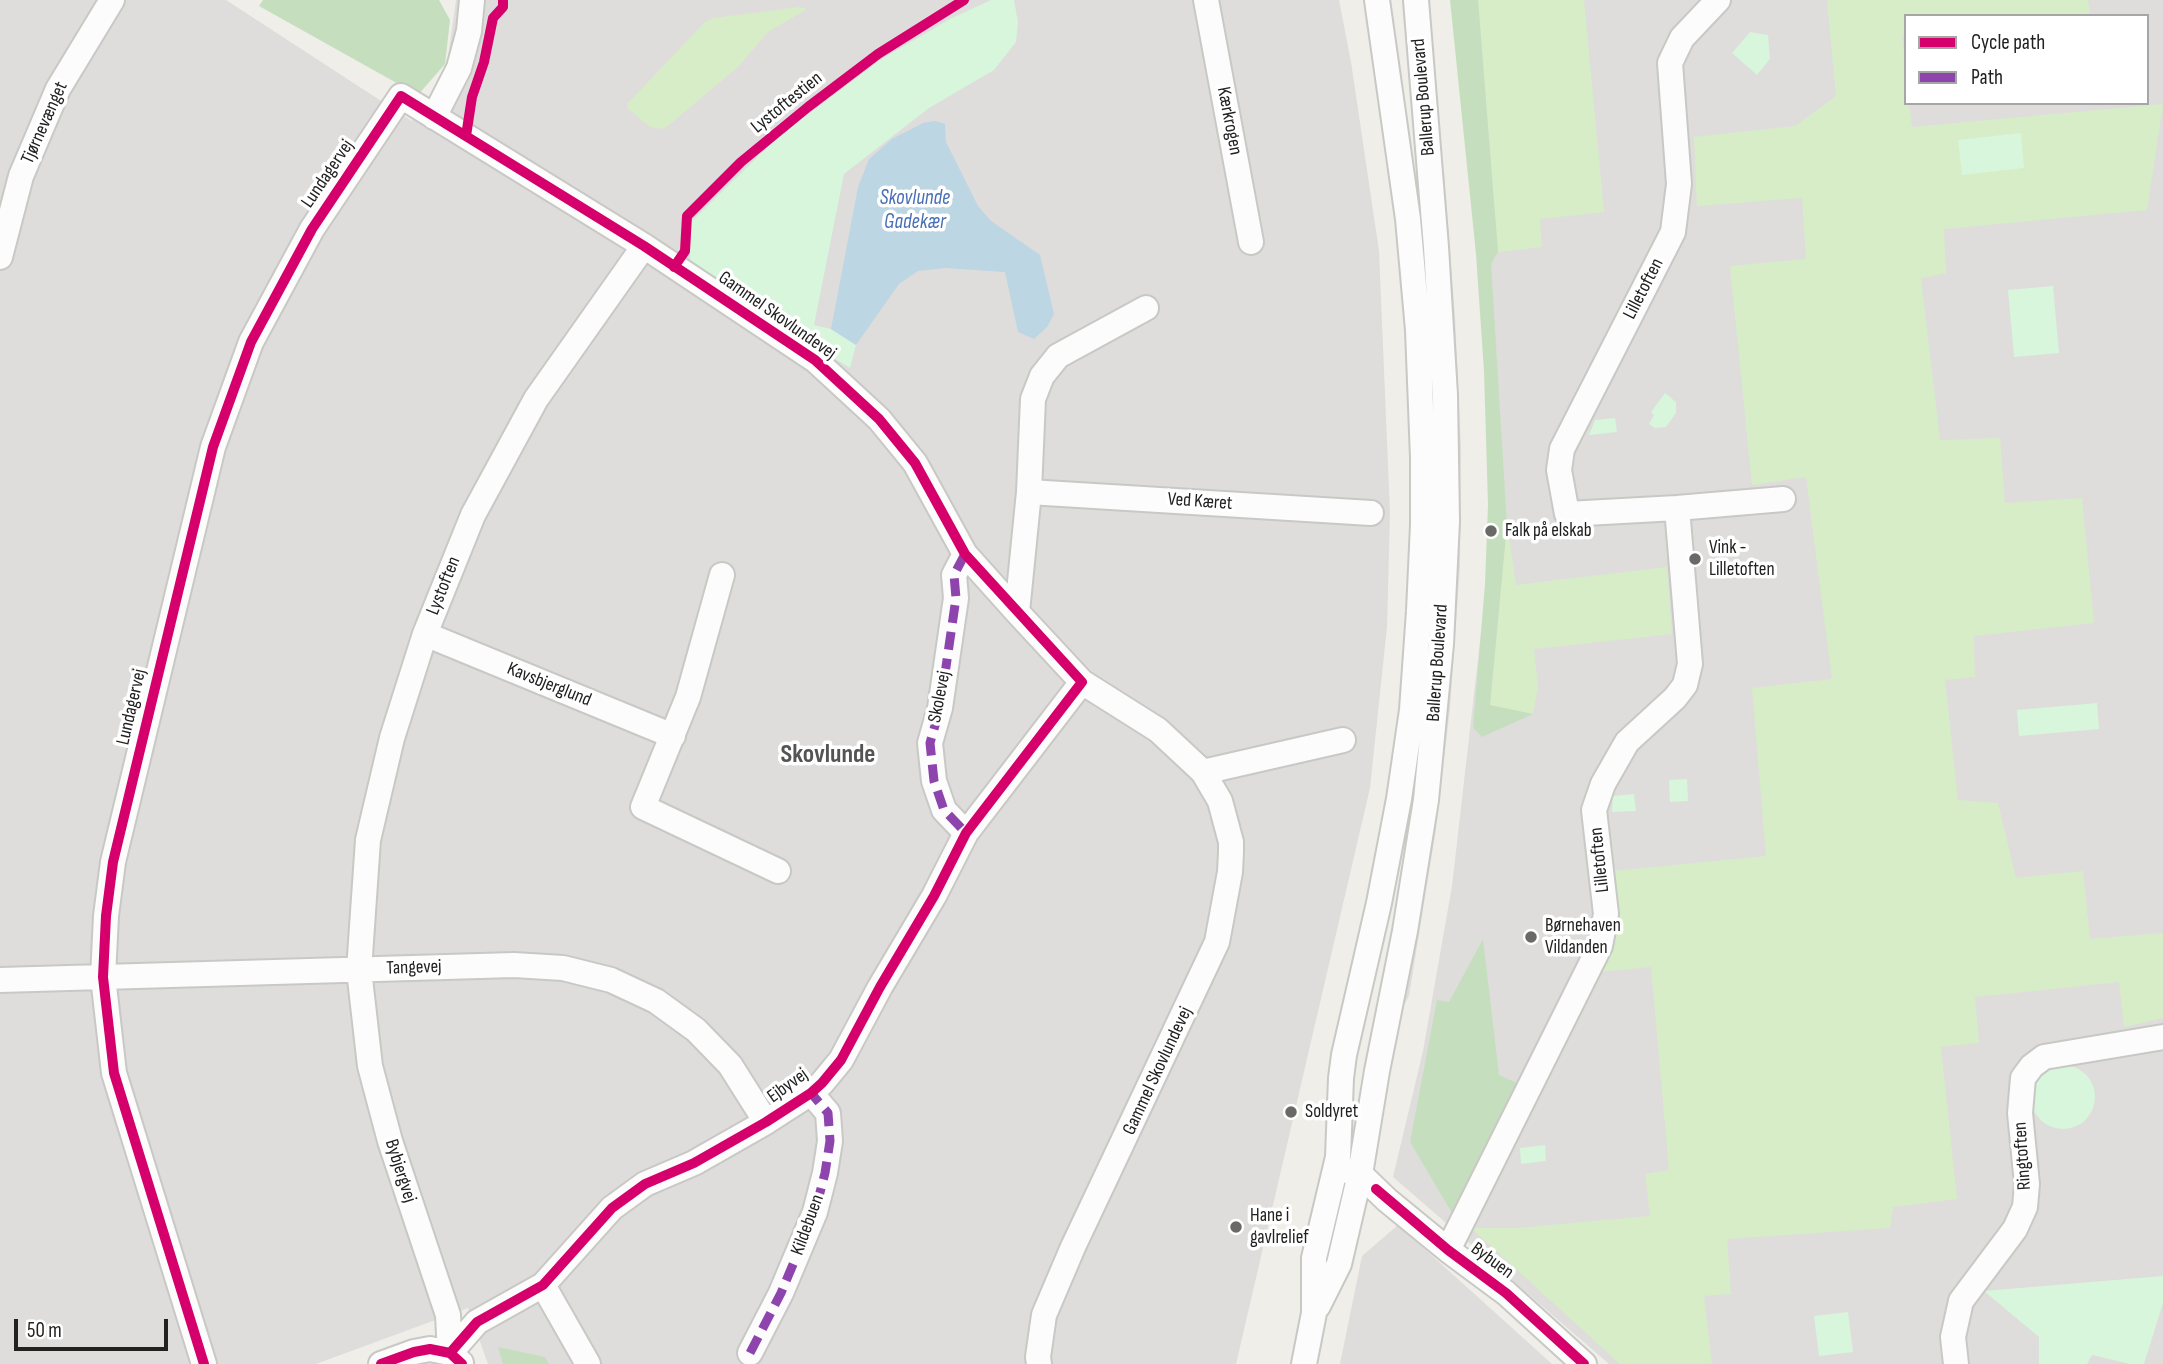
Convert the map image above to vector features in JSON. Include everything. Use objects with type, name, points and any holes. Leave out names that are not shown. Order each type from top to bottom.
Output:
[{"type":"street","name":"Tjørnevænget","points":[[0,257],[21,176],[54,98],[112,0]]},
{"type":"street","points":[[434,117],[459,68],[469,31],[472,0]]},
{"type":"street","name":"Kærkrogen","points":[[1206,0],[1251,242]]},
{"type":"street","name":"Ballerup Boulevard","points":[[1348,1171],[1339,1144],[1342,1067],[1389,857],[1412,710],[1423,525],[1422,394],[1413,268],[1397,127],[1377,0]]},
{"type":"street","name":"Ballerup Boulevard","points":[[1304,1364],[1314,1313],[1339,1264],[1348,1171],[1377,1071],[1391,1006],[1418,855],[1434,726],[1447,520],[1446,395],[1416,0]]},
{"type":"street","name":"Lilletoften","points":[[1718,0],[1682,38],[1670,63],[1679,184],[1673,232],[1559,458],[1567,514],[1783,499]]},
{"type":"street","name":"Gammel Skovlundevej","points":[[401,96],[644,246],[815,360],[879,418],[915,463],[965,554],[1017,612],[1082,682],[1158,730],[1203,772],[1220,801],[1231,842],[1230,873],[1217,942],[1058,1281],[1044,1315],[1039,1364]]},
{"type":"street","name":"Lundagervej","points":[[204,1364],[114,1073],[103,977],[106,916],[113,862],[213,447],[251,342],[312,229],[401,96]]},
{"type":"street","name":"Lystoften","points":[[359,970],[368,840],[392,738],[425,634],[473,515],[536,399],[644,246]]},
{"type":"street","points":[[1017,612],[1029,492],[1033,399],[1042,376],[1058,356],[1146,308]]},
{"type":"street","name":"Ved Kæret","points":[[1029,492],[1371,513]]},
{"type":"street","name":"Lilletoften","points":[[1448,1250],[1600,946],[1606,914],[1594,810],[1603,784],[1627,742],[1675,698],[1685,685],[1690,664],[1678,508]]},
{"type":"street","name":"Skolevej","points":[[965,554],[954,575],[956,598],[940,708],[930,743],[934,781],[944,810],[966,834]]},
{"type":"street","points":[[722,575],[688,697],[643,807],[778,871]]},
{"type":"street","name":"Kavsbjerglund","points":[[425,634],[673,736]]},
{"type":"street","name":"Ejbyvej","points":[[456,1359],[477,1322],[543,1285],[612,1208],[645,1184],[694,1163],[811,1093],[841,1060],[966,834],[1082,682]]},
{"type":"street","points":[[1203,772],[1343,740]]},
{"type":"street","name":"Tangevej","points":[[0,980],[514,965],[563,968],[611,981],[656,1001],[696,1030],[730,1065],[766,1122]]},
{"type":"street","name":"Bybjergvej","points":[[359,970],[370,1066],[390,1141],[448,1315],[456,1359]]},
{"type":"street","name":"Ringtoften","points":[[1956,1364],[1953,1337],[1961,1301],[2015,1229],[2025,1207],[2027,1184],[2020,1112],[2023,1078],[2032,1066],[2044,1057],[2163,1037]]},
{"type":"street","name":"Kildebuen","points":[[750,1353],[781,1293],[815,1212],[825,1173],[830,1141],[828,1113],[811,1093]]},
{"type":"street","name":"Bybuen","points":[[1348,1171],[1506,1293],[1584,1364]]},
{"type":"street","points":[[543,1285],[588,1364]]},
{"type":"street","points":[[381,1364],[430,1349],[456,1359]]},
{"type":"shaded area","points":[[0,0],[226,0],[412,121],[446,72],[456,0],[1339,0],[1379,251],[1390,513],[1387,627],[1370,788],[1236,1364],[488,1364],[468,1308],[316,1364],[0,1364]]},
{"type":"shaded area","points":[[1463,0],[2163,0],[2163,1364],[1609,1364],[1393,1177],[1423,1051],[1452,886],[1491,546],[1486,228]]},
{"type":"shaded area","points":[[1432,151],[1444,172],[1455,317],[1461,447],[1460,566],[1450,708],[1436,829],[1409,996],[1395,1021],[1421,864]]},
{"type":"shaded area","points":[[1398,1225],[1552,1364],[1340,1364],[1362,1256]]},
{"type":"green space","points":[[263,0],[439,0],[450,20],[445,64],[418,95],[259,6]]},
{"type":"green space","points":[[991,0],[1014,0],[1018,22],[1016,42],[994,70],[929,108],[844,174],[814,325],[831,329],[856,345],[850,368],[717,287],[690,260],[691,222],[778,137],[880,60],[950,19]]},
{"type":"green space","points":[[1450,0],[1478,0],[1498,252],[1491,264],[1507,524],[1490,705],[1533,714],[1482,737],[1473,728],[1485,584],[1488,505],[1484,371],[1476,254]]},
{"type":"green space","points":[[1478,0],[1584,0],[1604,212],[1540,219],[1542,247],[1498,252]]},
{"type":"green space","points":[[1827,0],[2088,0],[2090,14],[1904,14],[1904,105],[1909,105],[1912,127],[2163,104],[2147,210],[1944,229],[1946,273],[1921,278],[1940,440],[2000,438],[2005,503],[2082,498],[2094,623],[1974,636],[1975,677],[1945,680],[1958,800],[1998,803],[2016,878],[2083,871],[2090,939],[2163,933],[2163,1018],[2124,1027],[2119,982],[1975,997],[1979,1043],[1941,1047],[1957,1199],[1893,1207],[1890,1228],[1727,1239],[1731,1294],[1704,1296],[1712,1364],[1620,1364],[1471,1228],[1517,1228],[1650,1216],[1645,1174],[1669,1170],[1651,967],[1598,972],[1616,928],[1614,871],[1766,856],[1752,688],[1832,679],[1806,477],[1752,485],[1730,266],[1806,259],[1802,198],[1697,206],[1694,137],[1795,126],[1836,96]]},
{"type":"green space","points":[[800,7],[807,9],[768,32],[738,67],[669,125],[662,129],[650,127],[627,108],[628,103],[705,22],[713,18]]},
{"type":"green space","points":[[1750,32],[1768,35],[1770,59],[1757,75],[1732,53]]},
{"type":"green space","points":[[2021,133],[2024,168],[1962,175],[1958,140]]},
{"type":"green space","points":[[2053,286],[2059,353],[2014,357],[2008,290]]},
{"type":"green space","points":[[1665,393],[1676,402],[1676,413],[1666,427],[1655,428],[1649,424],[1654,415],[1651,412]]},
{"type":"green space","points":[[1615,418],[1617,432],[1589,435],[1595,420]]},
{"type":"green space","points":[[1507,524],[1516,585],[1667,567],[1672,634],[1534,649],[1538,687],[1533,714],[1490,706]]},
{"type":"green space","points":[[2097,703],[2099,729],[2019,736],[2017,710]]},
{"type":"green space","points":[[1687,779],[1688,801],[1670,802],[1669,780]]},
{"type":"green space","points":[[1634,794],[1636,811],[1612,812],[1613,796]]},
{"type":"green space","points":[[1483,939],[1499,1075],[1519,1084],[1452,1213],[1410,1142],[1437,1000],[1449,1002]]},
{"type":"green space","points":[[2063,1065],[2081,1071],[2089,1079],[2095,1097],[2089,1115],[2081,1123],[2063,1129],[2045,1123],[2037,1115],[2031,1097],[2037,1079],[2045,1071]]},
{"type":"green space","points":[[1545,1145],[1546,1161],[1521,1164],[1520,1148]]},
{"type":"green space","points":[[2163,1276],[2163,1303],[2144,1364],[2130,1364],[2092,1355],[2087,1364],[2039,1364],[2039,1337],[1984,1291]]},
{"type":"green space","points":[[1848,1312],[1853,1352],[1819,1356],[1814,1316]]},
{"type":"green space","points":[[498,1347],[545,1357],[549,1364],[503,1364]]},
{"type":"water","name":"Skovlunde Gadekær","points":[[935,121],[945,124],[946,142],[978,206],[991,221],[1040,255],[1054,314],[1047,327],[1034,339],[1018,332],[1005,272],[945,268],[918,271],[899,284],[856,345],[831,329],[858,187],[869,159],[892,139],[923,123]]},
{"type":"marked path","points":[[965,554],[954,575],[956,598],[940,708],[930,743],[934,781],[944,810],[966,833]]},
{"type":"marked path","points":[[750,1353],[781,1293],[815,1212],[825,1173],[830,1141],[828,1113],[811,1093]]},
{"type":"cycle path","points":[[466,136],[472,97],[484,62],[493,18],[503,7],[503,0]]},
{"type":"cycle path","name":"Lystoftestien","points":[[674,267],[685,251],[687,216],[741,162],[878,54],[964,0]]},
{"type":"cycle path","points":[[204,1364],[114,1073],[103,977],[106,916],[113,862],[213,447],[251,342],[312,229],[401,96],[644,246],[815,360],[879,419],[915,463],[965,554],[1082,682],[966,833],[934,896],[841,1060],[822,1083],[766,1122],[694,1163],[645,1184],[612,1208],[543,1285],[477,1322],[450,1353]]},
{"type":"cycle path","points":[[1376,1189],[1448,1250],[1506,1293],[1584,1364]]},
{"type":"cycle path","points":[[381,1364],[430,1349],[450,1353],[462,1364]]},
{"type":"place","name":"Falk på elskab","points":[[1491,531]]},
{"type":"place","name":"Vink - Lilletoften","points":[[1695,559]]},
{"type":"place","name":"Børnehaven Vildanden","points":[[1531,937]]},
{"type":"place","name":"Soldyret","points":[[1291,1112]]},
{"type":"place","name":"Hane i gavlrelief","points":[[1236,1227]]},
{"type":"district","name":"Skovlunde","points":[[828,755]]}]
